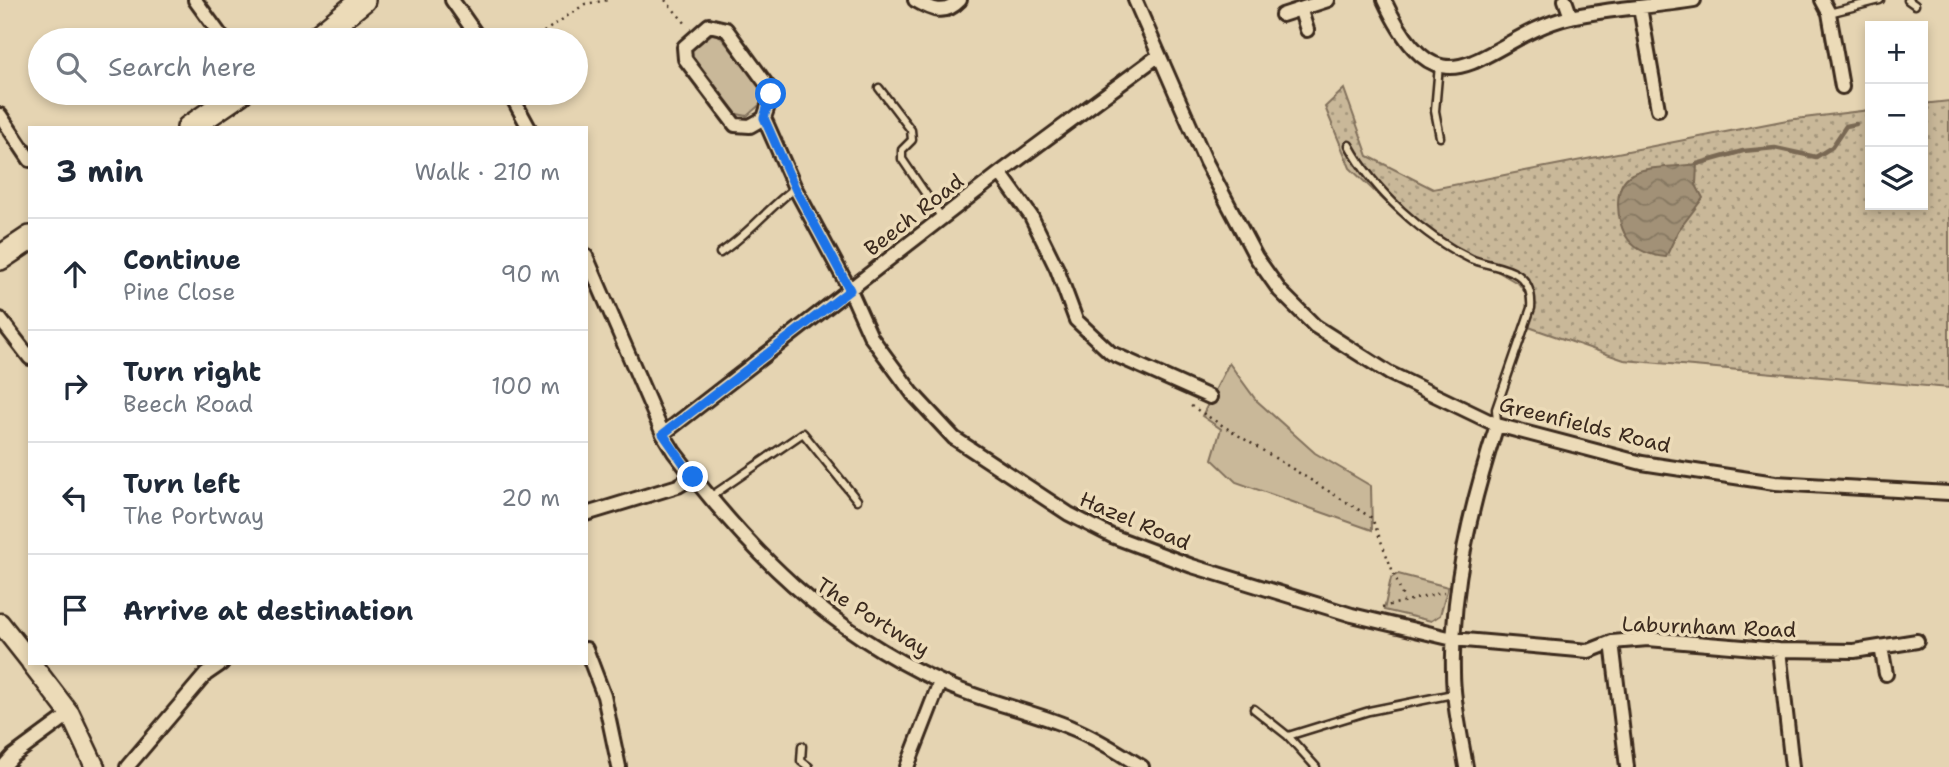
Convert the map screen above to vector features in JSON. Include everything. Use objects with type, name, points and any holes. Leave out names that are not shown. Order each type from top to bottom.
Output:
[{"type":"highway","points":[[329,28],[363,0]]},
{"type":"highway","points":[[192,126],[223,105]]},
{"type":"highway","points":[[0,258],[28,239]]},
{"type":"street","points":[[195,0],[215,28]]},
{"type":"street","points":[[452,0],[472,28]]},
{"type":"street","points":[[915,0],[937,11],[953,8],[960,0]]},
{"type":"street","name":"Greenfields Road","points":[[1135,0],[1234,220],[1280,291],[1315,326],[1389,373],[1497,425],[1655,465],[1775,483],[1949,493]]},
{"type":"street","points":[[1282,15],[1328,0]]},
{"type":"street","points":[[1384,0],[1412,50],[1439,65],[1481,61],[1524,35],[1571,17],[1694,0]]},
{"type":"street","points":[[1565,0],[1571,17]]},
{"type":"street","points":[[1822,0],[1829,13],[1842,88]]},
{"type":"street","points":[[1640,7],[1658,109]]},
{"type":"street","points":[[1301,10],[1307,30]]},
{"type":"street","points":[[709,25],[726,29],[770,89],[770,100],[764,118],[743,126],[730,120],[685,59],[684,47],[709,25]]},
{"type":"street","name":"Beech Road","points":[[663,434],[1000,173],[1158,56]]},
{"type":"street","points":[[517,105],[528,126]]},
{"type":"street","points":[[0,115],[28,157]]},
{"type":"street","name":"Hazel Road","points":[[764,118],[795,188],[850,290],[871,337],[913,394],[954,438],[1018,482],[1112,537],[1192,566],[1352,615],[1453,639]]},
{"type":"street","points":[[1000,173],[1031,216],[1056,268],[1076,320],[1111,353],[1210,397]]},
{"type":"street","name":"The Portway","points":[[588,261],[663,434],[693,477],[756,552],[804,598],[845,627],[940,682],[1072,728],[1142,767]]},
{"type":"street","points":[[0,319],[28,355]]},
{"type":"street","points":[[1191,406],[1196,391]]},
{"type":"street","points":[[1466,767],[1455,693],[1453,639],[1457,589],[1463,546],[1497,425]]},
{"type":"street","points":[[588,513],[678,486],[693,477]]},
{"type":"street","points":[[0,623],[28,656]]},
{"type":"street","name":"Laburnham Road","points":[[1453,639],[1589,651],[1612,642],[1648,639],[1779,650],[1854,651],[1917,640]]},
{"type":"street","points":[[1612,642],[1628,767]]},
{"type":"street","points":[[1881,648],[1885,674]]},
{"type":"street","points":[[1779,650],[1792,767]]},
{"type":"street","points":[[588,654],[604,696],[618,767]]},
{"type":"street","points":[[35,665],[70,714],[95,767]]},
{"type":"street","points":[[127,767],[206,674],[219,665]]},
{"type":"street","points":[[907,767],[940,682]]},
{"type":"street","points":[[3,767],[13,756],[70,714]]},
{"type":"lane","points":[[1829,13],[1880,0]]},
{"type":"lane","points":[[1908,0],[1915,5]]},
{"type":"lane","points":[[1439,65],[1435,111],[1440,137]]},
{"type":"lane","points":[[879,88],[911,130],[912,140],[902,150],[902,159],[942,218]]},
{"type":"lane","points":[[1349,145],[1378,186],[1423,228],[1472,259],[1516,273],[1526,283],[1532,298],[1531,308],[1496,410],[1497,425]]},
{"type":"lane","points":[[720,253],[741,239],[766,211],[795,188]]},
{"type":"lane","points":[[710,497],[803,433],[857,500]]},
{"type":"lane","points":[[1288,736],[1369,711],[1455,693]]},
{"type":"lane","points":[[1254,709],[1288,736],[1317,767]]},
{"type":"lane","points":[[802,746],[801,761],[810,767]]},
{"type":"path","points":[[550,28],[585,4],[608,0]]},
{"type":"path","points":[[665,0],[696,35]]},
{"type":"path","points":[[1191,406],[1372,517],[1404,600]]},
{"type":"path","points":[[1352,615],[1457,589]]},
{"type":"shaded area","points":[[716,31],[765,92],[764,101],[747,116],[737,114],[691,55],[691,50]]},
{"type":"shaded area","points":[[1344,89],[1368,156],[1433,189],[1787,120],[1865,111],[1865,210],[1928,210],[1928,103],[1949,101],[1949,388],[1624,360],[1523,325],[1530,300],[1519,284],[1395,211],[1350,168],[1325,107]]},
{"type":"shaded area","points":[[1229,363],[1256,400],[1315,453],[1371,486],[1372,530],[1236,482],[1212,459],[1221,429],[1202,416]]},
{"type":"shaded area","points":[[1398,574],[1448,587],[1440,615],[1431,621],[1384,610],[1391,578]]},
{"type":"water","points":[[1697,164],[1696,185],[1703,198],[1678,231],[1666,257],[1635,247],[1624,232],[1619,214],[1619,195],[1626,179],[1645,169]]},
{"type":"waterway","points":[[1697,164],[1743,151],[1775,148],[1816,157],[1832,147],[1846,126],[1856,124]]},
{"type":"route","points":[[693,477],[663,434],[850,290],[795,188],[764,118],[771,94]]}]
